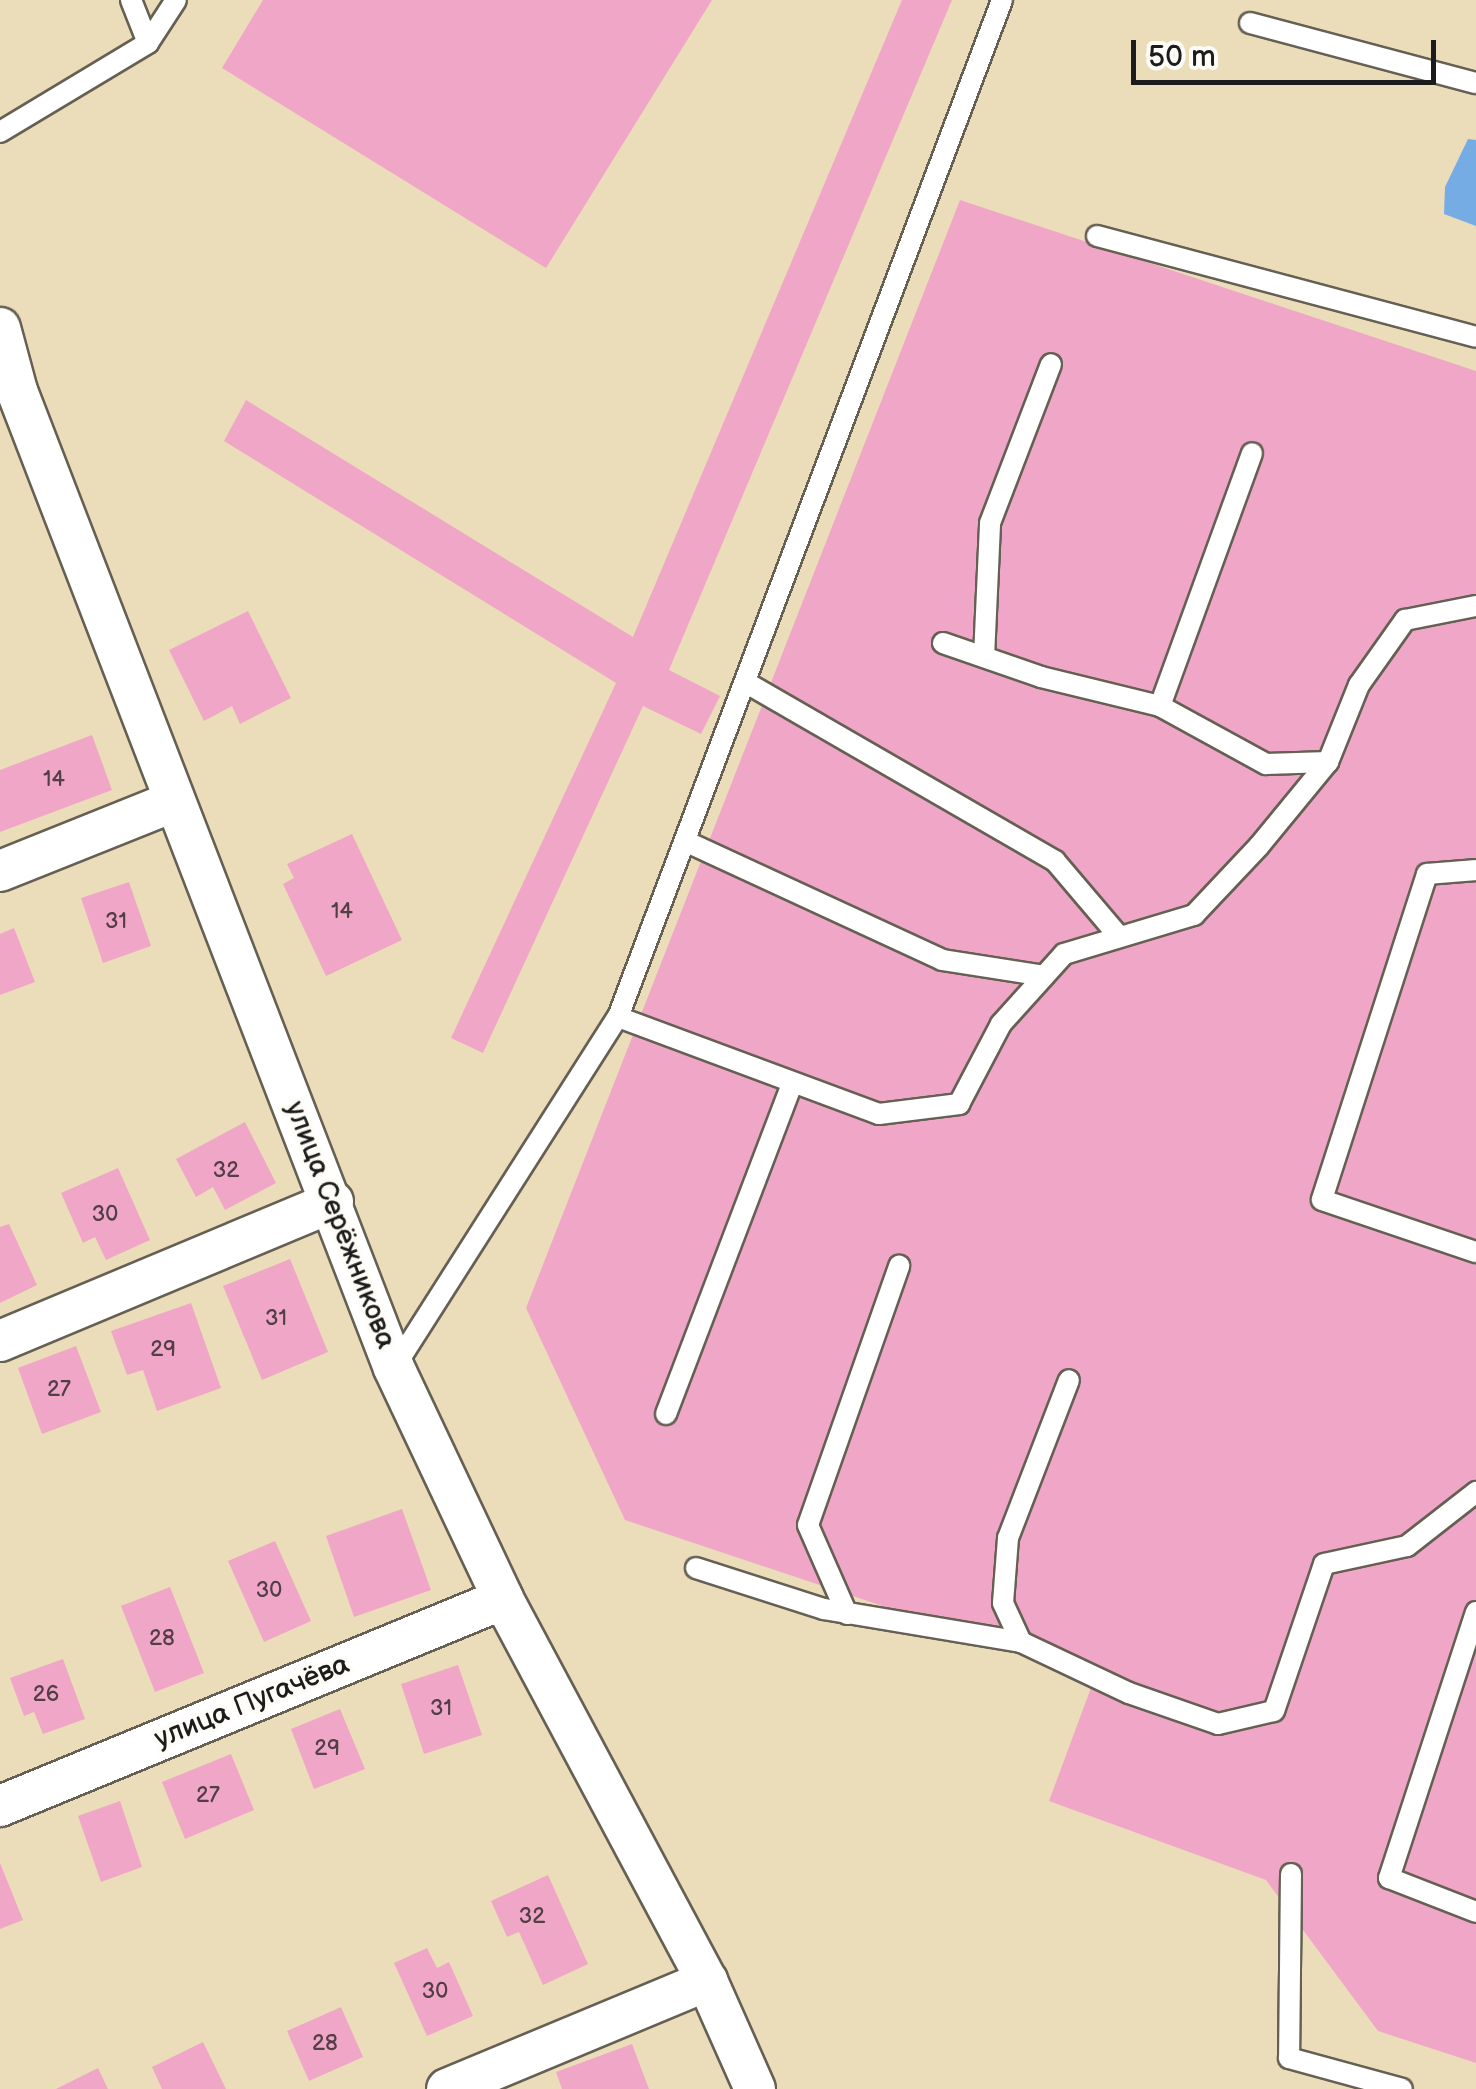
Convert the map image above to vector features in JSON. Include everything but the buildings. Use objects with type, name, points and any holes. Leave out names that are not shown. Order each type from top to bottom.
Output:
[{"type":"street","name":"улица Серёжникова","points":[[0,328],[8,394],[176,801],[394,1368],[503,1598],[707,1981],[755,2089]]},
{"type":"street","points":[[0,871],[176,801]]},
{"type":"street","points":[[0,1340],[333,1202]]},
{"type":"street","name":"улица Пугачёва","points":[[0,1806],[503,1598]]},
{"type":"street","points":[[447,2089],[707,1981]]},
{"type":"lane","points":[[131,0],[148,43]]},
{"type":"lane","points":[[0,132],[148,43],[176,0]]},
{"type":"lane","points":[[394,1368],[618,1017],[1002,0]]},
{"type":"lane","points":[[1250,23],[1476,83]]},
{"type":"lane","points":[[1097,236],[1476,337]]},
{"type":"lane","points":[[984,658],[990,522],[1051,364]]},
{"type":"lane","points":[[1160,706],[1252,453]]},
{"type":"lane","points":[[618,1017],[880,1114],[960,1104],[1001,1024],[1064,954],[1116,934],[1194,915],[1328,762],[1358,685],[1406,620],[1476,606]]},
{"type":"lane","points":[[943,643],[1160,706],[1266,764],[1328,762]]},
{"type":"lane","points":[[744,682],[1055,861],[1116,934]]},
{"type":"lane","points":[[684,841],[942,960],[1044,976]]},
{"type":"lane","points":[[1476,870],[1427,874],[1322,1200],[1476,1252]]},
{"type":"lane","points":[[666,1414],[792,1084]]},
{"type":"lane","points":[[848,1614],[808,1524],[899,1266]]},
{"type":"lane","points":[[1021,1642],[1003,1603],[1008,1538],[1070,1380]]},
{"type":"lane","points":[[696,1568],[848,1614],[1021,1642],[1128,1693],[1218,1724],[1274,1711],[1324,1564],[1407,1546],[1476,1492]]},
{"type":"lane","points":[[1476,1612],[1389,1878],[1476,1912]]},
{"type":"lane","points":[[1291,1874],[1289,2058],[1402,2089]]},
{"type":"water","points":[[1468,139],[1476,140],[1476,226],[1444,214],[1445,187]]}]
